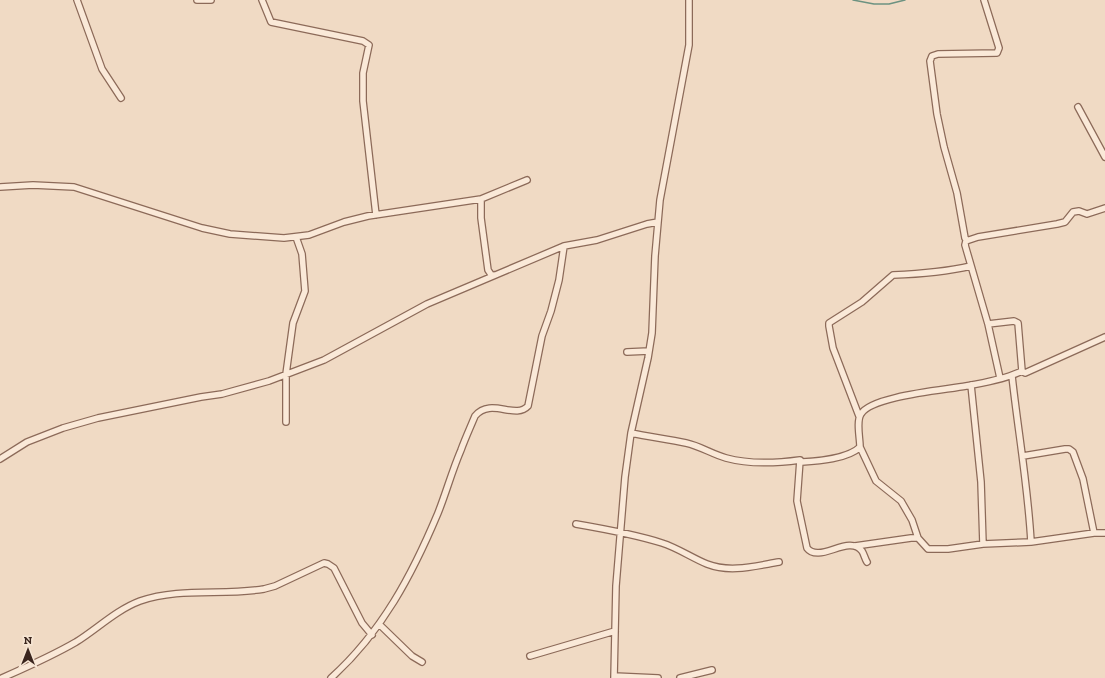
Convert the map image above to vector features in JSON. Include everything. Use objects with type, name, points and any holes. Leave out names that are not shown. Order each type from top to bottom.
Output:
[{"type":"street","points":[[77,0],[102,68],[121,98]]},
{"type":"street","points":[[197,0],[211,0]]},
{"type":"street","points":[[262,0],[271,22],[363,41],[369,45],[363,73],[363,101],[376,215]]},
{"type":"street","points":[[658,678],[614,677],[616,586],[625,477],[631,433],[652,333],[655,256],[660,200],[689,45],[689,0]]},
{"type":"street","points":[[984,0],[999,48],[997,53],[938,54],[932,56],[930,61],[937,114],[957,193],[965,238],[967,240],[965,245],[988,324],[1000,378]]},
{"type":"street","points":[[1078,107],[1105,157]]},
{"type":"street","points":[[0,187],[33,185],[74,187],[202,228],[230,234],[284,238],[309,235],[344,222],[360,218],[481,199],[528,180]]},
{"type":"street","points":[[481,199],[482,224],[488,270],[492,276],[494,275]]},
{"type":"street","points":[[967,240],[986,235],[1057,224],[1065,222],[1073,212],[1079,211],[1088,214],[1105,208]]},
{"type":"street","points":[[0,459],[27,442],[63,428],[98,418],[222,394],[269,381],[324,360],[427,304],[564,246],[597,240],[658,222]]},
{"type":"street","points":[[286,422],[286,374],[293,323],[305,291],[302,254],[296,237]]},
{"type":"street","points":[[331,678],[356,655],[380,625],[394,603],[416,561],[438,513],[475,416],[487,408],[520,411],[528,406],[542,336],[551,311],[559,280],[564,246]]},
{"type":"street","points":[[971,266],[950,271],[892,275],[862,302],[829,323],[828,326],[833,348],[859,416],[860,447],[876,481],[897,497],[904,505],[912,520],[918,538],[926,548],[931,550],[983,544],[1031,542],[1094,533],[1105,533]]},
{"type":"street","points":[[988,324],[1014,321],[1018,323],[1022,371]]},
{"type":"street","points":[[859,416],[865,409],[882,402],[929,390],[971,385],[1012,376],[1022,371],[1025,373],[1105,337]]},
{"type":"street","points":[[627,352],[649,351]]},
{"type":"street","points":[[1012,376],[1015,408],[1030,512],[1031,542]]},
{"type":"street","points":[[971,385],[981,482],[983,544]]},
{"type":"street","points":[[631,433],[698,446],[727,458],[758,462],[786,462],[800,460],[802,462],[816,461],[855,451],[860,447]]},
{"type":"street","points":[[1023,456],[1064,449],[1069,449],[1072,452],[1086,490],[1094,533]]},
{"type":"street","points":[[800,460],[797,501],[807,548],[810,551],[816,553],[846,546],[918,538]]},
{"type":"street","points":[[576,524],[620,531],[664,543],[717,567],[741,569],[779,562]]},
{"type":"street","points":[[854,546],[862,552],[867,562]]},
{"type":"street","points":[[2,678],[59,651],[77,641],[119,612],[141,601],[158,596],[175,594],[264,589],[275,586],[320,564],[326,563],[334,568],[362,623],[372,635]]},
{"type":"street","points":[[380,625],[412,656],[422,662]]},
{"type":"street","points":[[530,656],[615,631]]},
{"type":"street","points":[[680,678],[712,670]]},
{"type":"waterway","points":[[853,0],[874,4],[889,4],[905,0]]}]
